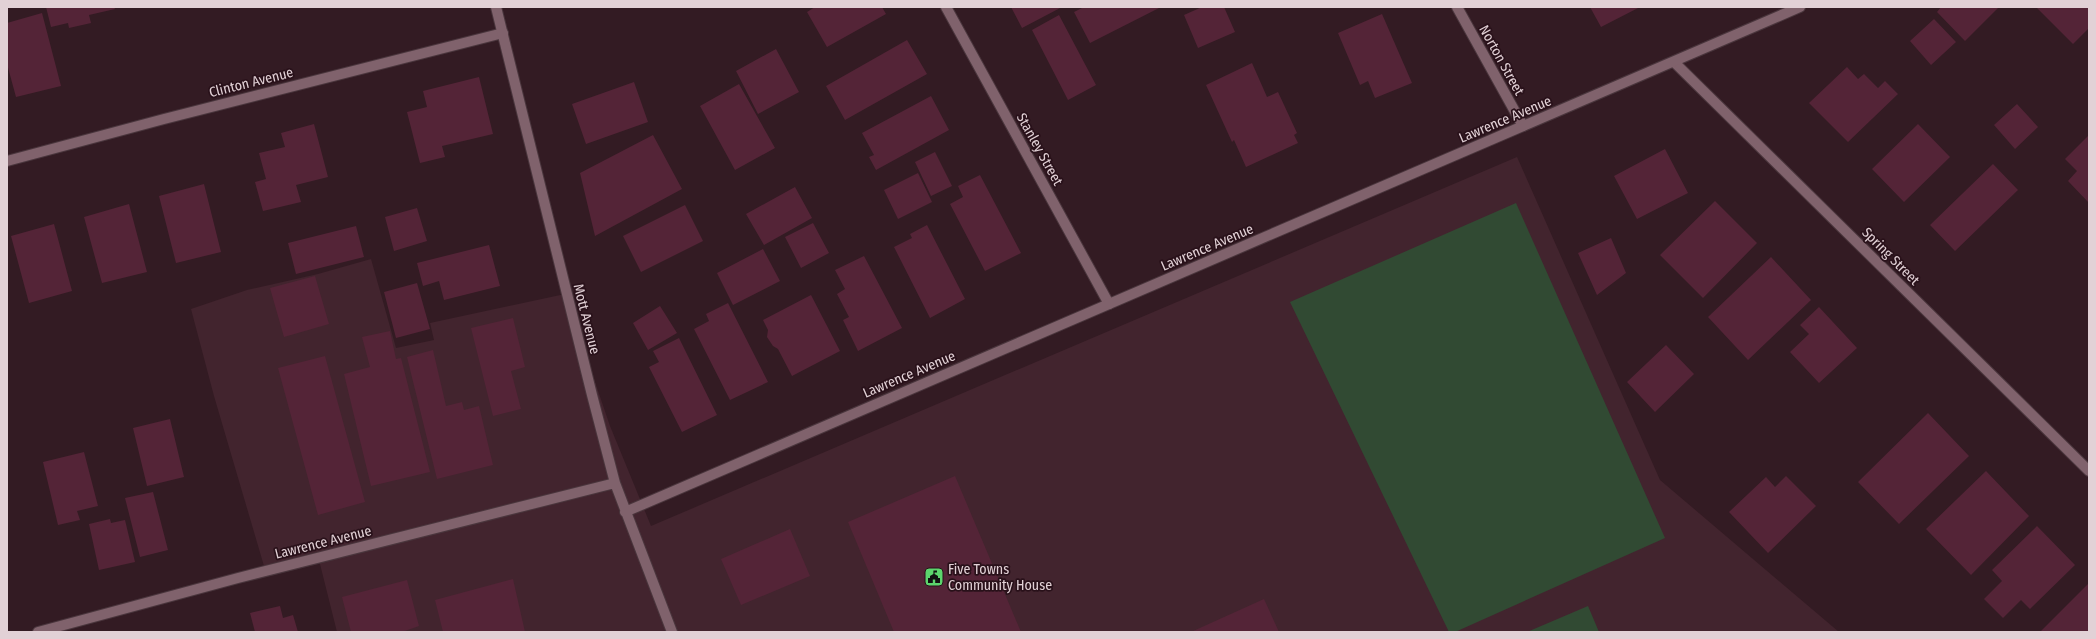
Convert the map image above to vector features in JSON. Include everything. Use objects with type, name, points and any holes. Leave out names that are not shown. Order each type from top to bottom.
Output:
[{"type":"street","name":"Mott Avenue","points":[[496,7],[615,483],[672,632]]},
{"type":"street","name":"Stanley Street","points":[[946,7],[1109,304]]},
{"type":"street","name":"Norton Street","points":[[1457,7],[1523,126]]},
{"type":"street","name":"Lawrence Avenue","points":[[625,512],[1800,7]]},
{"type":"street","name":"Clinton Avenue","points":[[7,161],[172,117],[503,33]]},
{"type":"street","name":"Spring Street","points":[[1674,62],[2089,471]]},
{"type":"street","name":"Lawrence Avenue","points":[[38,632],[246,576],[615,483]]},
{"type":"shaded area","points":[[1517,157],[1660,480],[1839,632],[337,632],[317,552],[264,566],[214,396],[191,309],[247,290],[318,274],[371,259],[396,348],[434,340],[430,323],[565,294],[610,426],[651,526]]},
{"type":"green space","points":[[1516,203],[1665,538],[1455,632],[1449,632],[1290,302]]},
{"type":"green space","points":[[1588,606],[1599,632],[1527,632]]},
{"type":"building","points":[[46,7],[114,7],[115,9],[89,15],[91,23],[69,28],[68,23],[51,27]]},
{"type":"building","points":[[815,7],[882,7],[886,14],[827,47],[807,12]]},
{"type":"building","points":[[1011,7],[1062,7],[1022,28]]},
{"type":"building","points":[[1084,7],[1161,7],[1090,43],[1074,12]]},
{"type":"building","points":[[1202,7],[1224,7],[1235,32],[1198,48],[1184,15]]},
{"type":"building","points":[[1590,7],[1640,7],[1601,27]]},
{"type":"building","points":[[1941,7],[1999,7],[1965,41],[1937,12]]},
{"type":"building","points":[[2036,7],[2089,7],[2089,28],[2073,44]]},
{"type":"building","points":[[42,13],[61,86],[16,97],[7,64],[7,23]]},
{"type":"building","points":[[1382,14],[1412,83],[1375,98],[1368,81],[1360,85],[1338,33]]},
{"type":"building","points":[[1059,15],[1096,85],[1068,100],[1032,30]]},
{"type":"building","points":[[1934,19],[1956,42],[1931,65],[1910,41]]},
{"type":"building","points":[[907,40],[927,74],[845,120],[826,86]]},
{"type":"building","points":[[776,49],[799,92],[758,114],[736,71]]},
{"type":"building","points":[[1252,63],[1267,97],[1278,92],[1297,133],[1294,135],[1298,143],[1246,167],[1234,140],[1232,142],[1206,85]]},
{"type":"building","points":[[1847,67],[1858,79],[1864,74],[1878,88],[1885,81],[1898,94],[1848,142],[1809,103]]},
{"type":"building","points":[[479,77],[493,134],[442,146],[445,157],[420,163],[407,112],[427,107],[423,91]]},
{"type":"building","points":[[634,82],[648,122],[586,144],[572,104]]},
{"type":"building","points":[[739,84],[775,148],[735,170],[700,106]]},
{"type":"building","points":[[931,96],[949,130],[876,170],[869,157],[874,155],[862,133]]},
{"type":"building","points":[[2017,104],[2038,127],[2015,149],[1994,125]]},
{"type":"building","points":[[314,124],[328,177],[296,185],[301,202],[263,211],[255,182],[266,179],[259,153],[285,147],[281,133]]},
{"type":"building","points":[[1918,124],[1950,157],[1904,202],[1872,169]]},
{"type":"building","points":[[653,135],[682,189],[595,236],[580,173]]},
{"type":"building","points":[[2089,135],[2089,203],[2068,181],[2077,171],[2065,159]]},
{"type":"building","points":[[1665,149],[1688,193],[1637,219],[1614,176]]},
{"type":"building","points":[[935,152],[952,186],[931,196],[915,162]]},
{"type":"building","points":[[1993,164],[2018,190],[1955,251],[1930,225]]},
{"type":"building","points":[[918,173],[932,202],[898,219],[884,190]]},
{"type":"building","points":[[980,175],[1021,253],[985,271],[950,204],[963,197],[958,186]]},
{"type":"building","points":[[204,184],[221,252],[176,263],[159,196]]},
{"type":"building","points":[[795,187],[812,218],[764,245],[746,214]]},
{"type":"building","points":[[1715,201],[1757,243],[1703,298],[1660,255]]},
{"type":"building","points":[[129,204],[147,272],[102,283],[84,217]]},
{"type":"building","points":[[685,205],[703,241],[641,272],[623,236]]},
{"type":"building","points":[[417,208],[427,241],[394,251],[385,217]]},
{"type":"building","points":[[813,223],[829,253],[801,268],[785,237]]},
{"type":"building","points":[[54,224],[72,291],[29,303],[11,236]]},
{"type":"building","points":[[927,225],[965,299],[930,318],[894,247],[912,238],[910,234]]},
{"type":"building","points":[[356,226],[364,257],[296,274],[288,243]]},
{"type":"building","points":[[1611,238],[1626,273],[1597,295],[1578,253]]},
{"type":"building","points":[[489,245],[500,286],[444,300],[439,281],[423,286],[417,263]]},
{"type":"building","points":[[763,249],[780,281],[733,305],[717,273]]},
{"type":"building","points":[[864,256],[902,328],[858,351],[843,320],[849,317],[837,294],[845,289],[835,270]]},
{"type":"building","points":[[1771,257],[1811,300],[1748,360],[1708,317]]},
{"type":"building","points":[[315,276],[329,324],[284,337],[270,288]]},
{"type":"building","points":[[417,283],[430,329],[396,338],[384,292]]},
{"type":"building","points":[[811,295],[840,351],[792,376],[778,349],[773,346],[767,337],[768,330],[763,320]]},
{"type":"building","points":[[728,303],[768,382],[730,400],[694,329],[709,321],[706,314]]},
{"type":"building","points":[[660,306],[677,333],[648,350],[633,323]]},
{"type":"building","points":[[1819,307],[1857,348],[1819,383],[1790,352],[1809,334],[1800,325]]},
{"type":"building","points":[[513,318],[525,367],[511,371],[521,409],[493,416],[471,328]]},
{"type":"building","points":[[390,331],[396,359],[401,358],[430,472],[371,486],[344,374],[370,367],[362,337]]},
{"type":"building","points":[[679,338],[717,415],[682,432],[649,367],[659,362],[653,351]]},
{"type":"building","points":[[1666,345],[1694,374],[1655,412],[1627,382]]},
{"type":"building","points":[[433,350],[446,406],[462,402],[464,410],[479,406],[493,465],[437,479],[407,357]]},
{"type":"building","points":[[325,356],[365,502],[318,515],[278,368]]},
{"type":"building","points":[[1928,413],[1969,456],[1899,524],[1858,482]]},
{"type":"building","points":[[170,419],[184,477],[147,486],[133,428]]},
{"type":"building","points":[[84,452],[98,506],[77,511],[80,520],[58,525],[43,462]]},
{"type":"building","points":[[1986,471],[2029,516],[1971,575],[1926,529]]},
{"type":"building","name":"Five Towns Community House","points":[[955,476],[1021,632],[894,632],[848,522]]},
{"type":"building","points":[[1786,476],[1816,506],[1768,553],[1729,512],[1766,477],[1775,487]]},
{"type":"building","points":[[153,492],[168,550],[140,557],[125,498]]},
{"type":"building","points":[[110,519],[111,523],[125,520],[135,562],[99,570],[89,524]]},
{"type":"building","points":[[2037,526],[2075,565],[2030,609],[2021,600],[2003,618],[1984,599],[2002,581],[1992,570]]},
{"type":"building","points":[[790,529],[810,576],[741,605],[721,559]]},
{"type":"building","points":[[513,579],[525,632],[443,632],[435,600]]},
{"type":"building","points":[[407,580],[419,626],[402,632],[351,632],[342,597]]},
{"type":"building","points":[[2089,583],[2089,632],[2041,631]]},
{"type":"building","points":[[1264,599],[1279,632],[1191,632]]},
{"type":"building","points":[[280,606],[283,618],[293,615],[298,632],[255,632],[250,613]]},
{"type":"place","name":"Five Towns Community House","points":[[934,577]]}]
